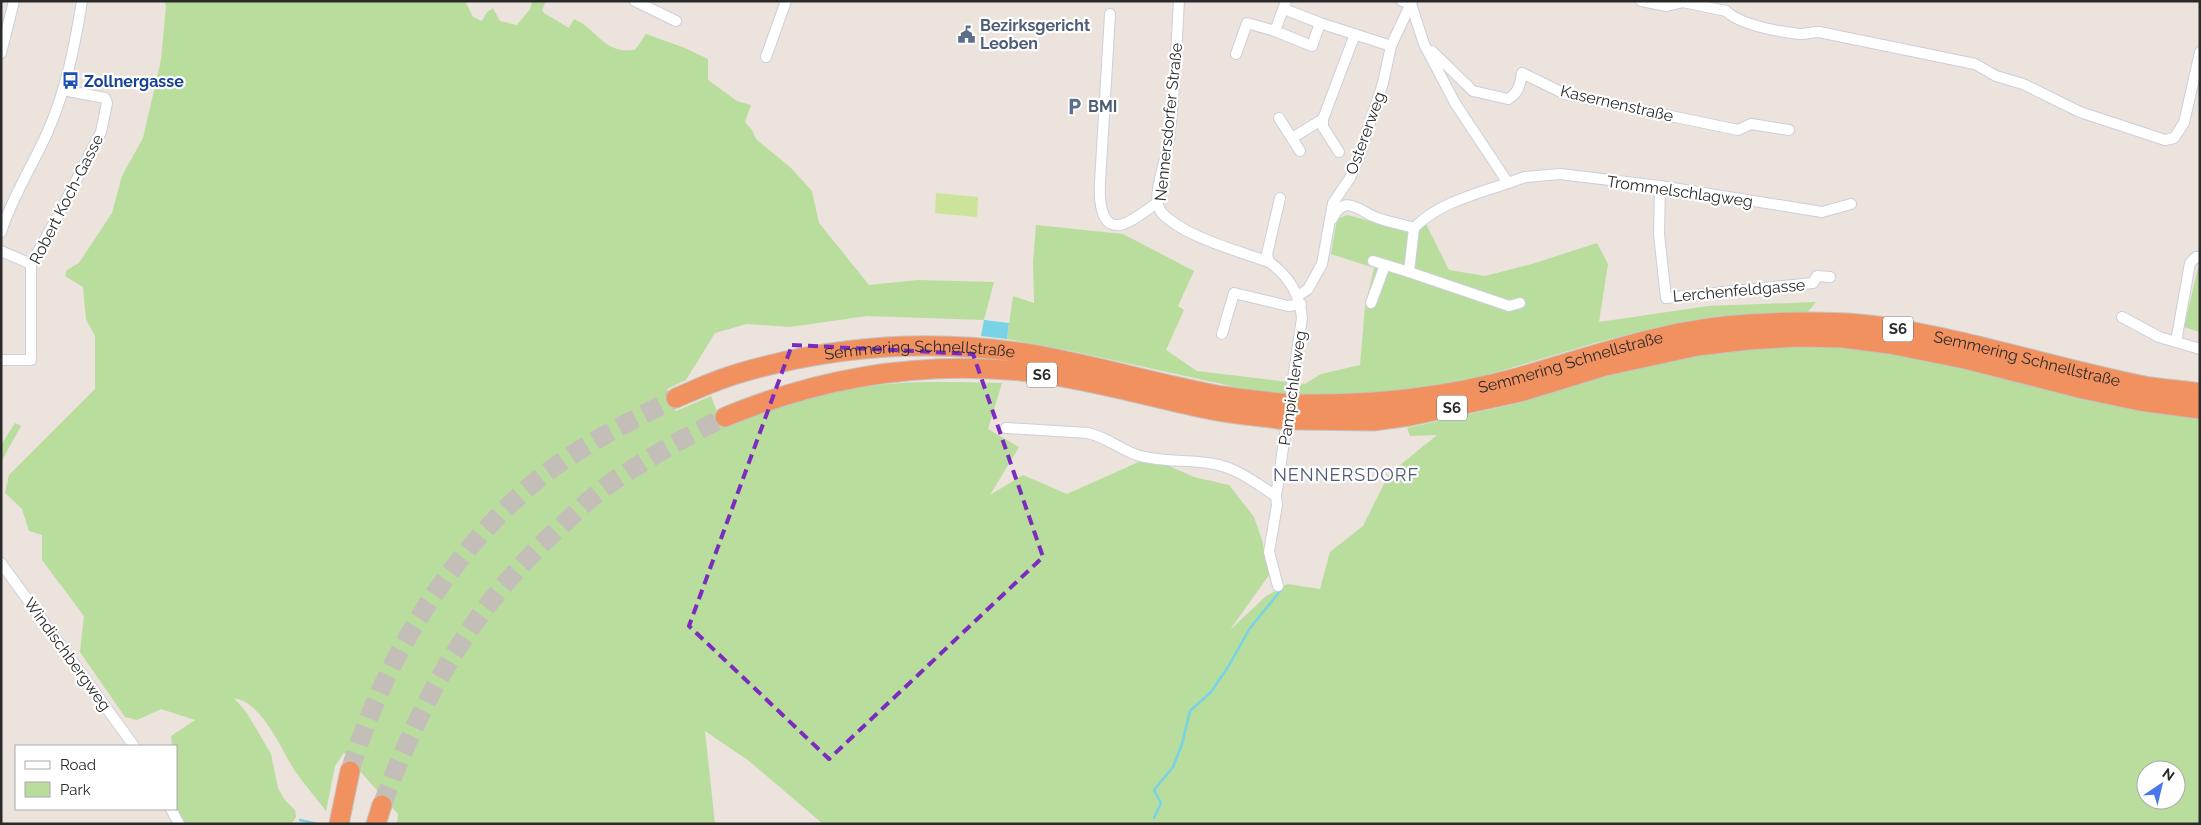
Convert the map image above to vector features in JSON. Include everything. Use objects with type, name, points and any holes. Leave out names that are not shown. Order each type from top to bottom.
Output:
[{"type":"highway","name":"Semmering Schnellstraße","points":[[676,398],[737,374],[792,359],[848,350],[904,346],[961,346],[1023,353],[1082,364],[1287,412],[1342,405],[1406,401],[1518,377],[1647,340],[1696,329],[1798,322],[1890,328],[1962,342],[2147,386],[2200,392]]},
{"type":"highway","name":"Semmering Schnellstraße","points":[[725,417],[803,389],[853,378],[901,371],[960,368],[1021,372],[1077,380],[1208,409],[1287,412],[1373,420],[1410,416],[1520,392],[1605,366],[1697,346],[1796,337],[1843,338],[1890,344],[1965,359],[2082,390],[2140,401],[2200,409]]},
{"type":"highway","points":[[340,817],[350,771]]},
{"type":"street","points":[[1,53],[14,1]]},
{"type":"street","points":[[1,232],[3,221],[47,133],[63,90],[82,1]]},
{"type":"street","points":[[635,1],[676,21]]},
{"type":"street","points":[[766,57],[786,1]]},
{"type":"street","name":"Nennersdorfer Straße","points":[[1179,1],[1168,146],[1157,203],[1161,212],[1193,234],[1269,262],[1288,279],[1300,303]]},
{"type":"street","points":[[1641,1],[1667,6],[1683,2],[1726,11],[1747,23],[1800,34],[1819,32],[1975,64],[1996,76],[2023,84],[2080,112],[2165,140],[2174,138],[2184,124],[2200,52]]},
{"type":"street","points":[[1408,2],[1424,44],[1471,130],[1508,182]]},
{"type":"street","name":"Ostererweg","points":[[1300,303],[1322,264],[1333,203],[1350,178],[1365,138],[1383,83],[1391,46],[1408,2]]},
{"type":"street","points":[[1275,31],[1285,5],[1320,22],[1391,46]]},
{"type":"street","points":[[1110,14],[1100,208],[1108,221],[1123,224],[1157,203]]},
{"type":"street","points":[[1236,54],[1247,23],[1275,31],[1312,46],[1320,22]]},
{"type":"street","points":[[1292,138],[1323,119],[1356,34]]},
{"type":"street","name":"Kasernenstraße","points":[[1424,44],[1473,91],[1508,99],[1514,96],[1518,89],[1522,73],[1565,94],[1738,130],[1751,124],[1789,130]]},
{"type":"street","name":"Robert Koch-Gasse","points":[[1,360],[30,364],[30,264],[58,216],[101,132],[107,103],[105,98],[63,90]]},
{"type":"street","points":[[1279,118],[1300,151]]},
{"type":"street","name":"Ostererweg","points":[[1323,119],[1323,127],[1339,152]]},
{"type":"street","name":"Trommelschlagweg","points":[[1414,228],[1420,222],[1457,200],[1526,177],[1560,174],[1660,186],[1822,212],[1851,204]]},
{"type":"street","name":"Lerchenfeldgasse","points":[[1660,186],[1659,234],[1666,298],[1813,283],[1817,276],[1830,277]]},
{"type":"street","points":[[1269,262],[1267,254],[1280,198]]},
{"type":"street","points":[[1329,225],[1335,212],[1343,206],[1351,205],[1375,217],[1414,228],[1409,272]]},
{"type":"street","points":[[1,251],[30,264]]},
{"type":"street","points":[[2176,342],[2190,262],[2200,256]]},
{"type":"street","points":[[1373,261],[1509,306],[1520,303]]},
{"type":"street","points":[[1371,302],[1385,265]]},
{"type":"street","points":[[1222,334],[1234,293],[1288,306],[1300,303]]},
{"type":"street","name":"Pampichlerweg","points":[[1278,586],[1269,552],[1302,318],[1300,303]]},
{"type":"street","points":[[2122,317],[2159,337],[2200,349]]},
{"type":"street","points":[[1006,428],[1088,433],[1099,435],[1137,455],[1176,461],[1216,464],[1236,472],[1276,496]]},
{"type":"street","name":"Windischbergweg","points":[[1,563],[133,745]]},
{"type":"street","points":[[172,810],[179,824]]},
{"type":"highlighted area","points":[[792,345],[973,354],[1043,557],[829,759],[689,626]]},
{"type":"green space","points":[[164,1],[465,1],[473,17],[482,21],[487,12],[493,8],[500,21],[517,25],[530,9],[532,1],[546,1],[542,10],[544,13],[569,28],[574,19],[590,29],[602,41],[616,49],[635,50],[646,34],[685,48],[708,59],[708,80],[737,101],[751,105],[745,122],[752,130],[756,139],[791,168],[812,191],[819,223],[869,285],[918,280],[994,282],[984,320],[867,316],[790,327],[747,324],[715,333],[686,380],[667,389],[676,411],[711,396],[722,425],[809,398],[862,387],[914,382],[1002,383],[988,429],[1019,447],[990,495],[1023,475],[1067,494],[1143,460],[1169,466],[1194,477],[1229,485],[1254,517],[1262,540],[1269,575],[1230,630],[1265,597],[1287,584],[1320,589],[1330,552],[1363,526],[1389,474],[1437,435],[1410,436],[1407,428],[1519,403],[1560,388],[1633,368],[1722,348],[1794,345],[1842,346],[1888,352],[2200,414],[2200,824],[823,824],[749,761],[705,731],[715,824],[397,824],[398,814],[344,753],[335,766],[326,811],[295,771],[262,717],[254,708],[234,698],[247,713],[271,754],[278,788],[284,799],[295,810],[296,817],[292,823],[286,824],[183,824],[176,810],[178,810],[178,745],[172,745],[171,736],[195,720],[161,709],[137,720],[125,717],[80,652],[84,616],[42,560],[42,535],[29,531],[22,509],[5,493],[9,475],[95,389],[95,336],[86,319],[83,287],[65,276],[67,270],[79,263],[112,213],[122,176],[143,138],[161,60],[166,6]]},
{"type":"green space","points":[[936,193],[978,197],[977,217],[935,213]]},
{"type":"green space","points":[[1347,215],[1378,223],[1419,229],[1426,224],[1449,270],[1485,276],[1532,264],[1597,243],[1608,264],[1599,322],[1708,306],[1816,302],[1807,313],[1719,316],[1653,328],[1474,379],[1386,393],[1309,397],[1240,388],[1007,339],[1013,296],[1034,303],[1033,263],[1036,225],[1123,234],[1194,271],[1178,306],[1184,310],[1166,350],[1197,371],[1305,384],[1321,374],[1360,365],[1365,307],[1374,268],[1331,254],[1337,219]]},
{"type":"green space","points":[[2198,268],[2200,268],[2200,332],[2184,327]]},
{"type":"green space","points":[[15,423],[21,426],[1,462],[1,445]]},
{"type":"water","points":[[984,320],[1009,323],[1007,339],[981,336]]},
{"type":"waterway","points":[[1154,818],[1161,803],[1154,790],[1173,767],[1182,744],[1190,711],[1211,692],[1228,667],[1250,628],[1281,590]]},
{"type":"waterway","points":[[300,820],[317,824]]},
{"type":"tunnel","points":[[350,771],[364,730],[400,650],[447,576],[474,542],[504,510],[552,468],[604,435],[676,398]]},
{"type":"tunnel","points":[[382,805],[415,726],[433,690],[475,622],[500,590],[559,528],[608,485],[662,451],[725,417]]},
{"type":"place","name":"Bezirksgericht Leoben","points":[[966,34]]},
{"type":"place","name":"Zollnergasse","points":[[70,81]]},
{"type":"place","name":"BMI","points":[[1074,106]]},
{"type":"district","name":"NENNERSDORF","points":[[1346,475]]}]
